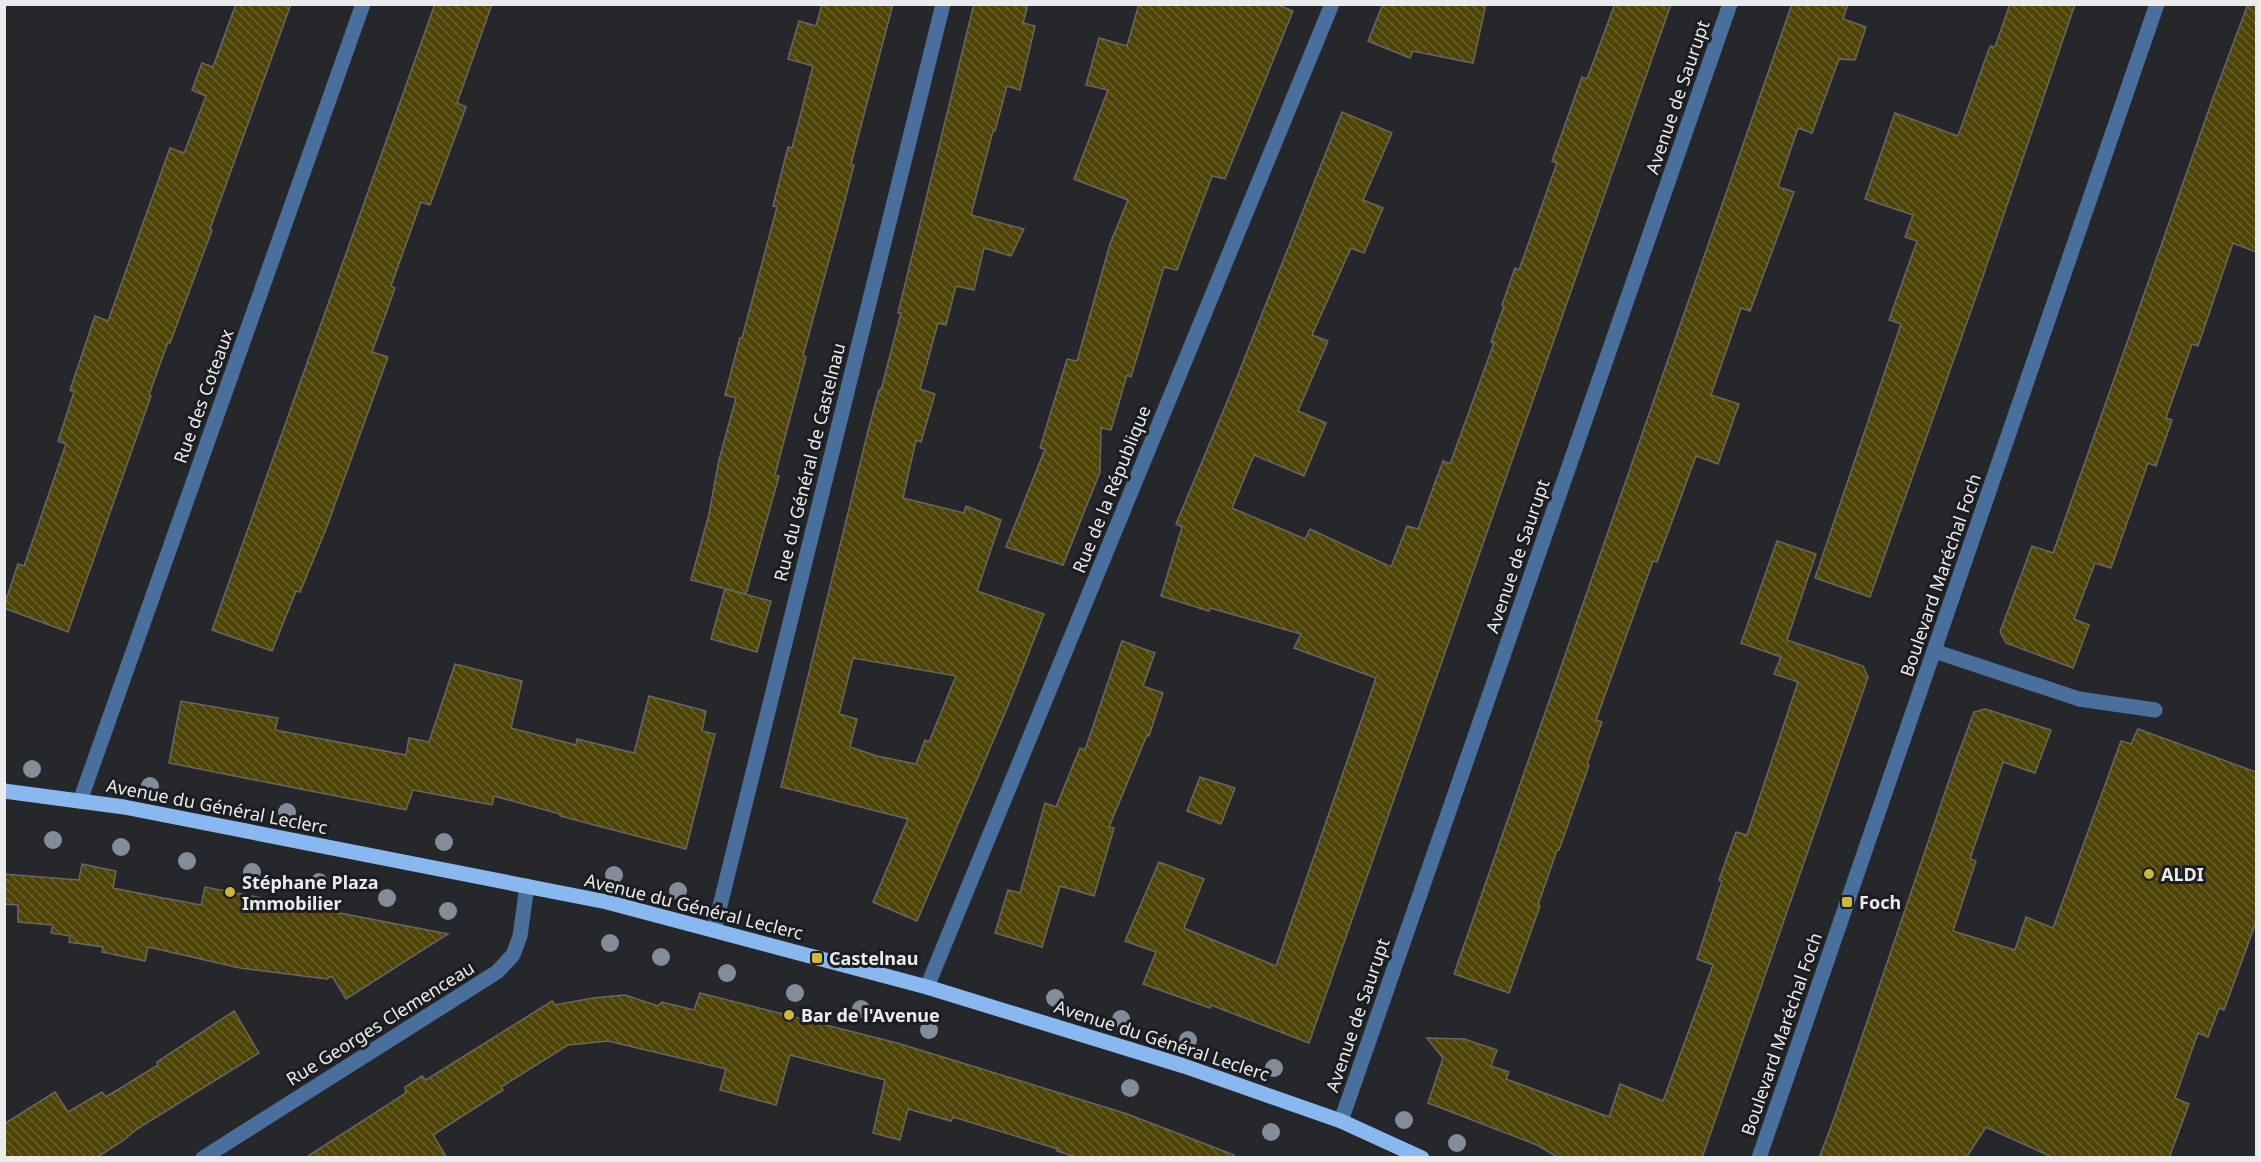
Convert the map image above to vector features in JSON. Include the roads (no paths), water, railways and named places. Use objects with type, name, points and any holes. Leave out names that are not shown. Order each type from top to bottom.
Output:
[{"type":"main road","name":"Avenue du Général Leclerc","points":[[4,791],[124,807],[607,902],[927,987],[1173,1062],[1341,1121],[1422,1158]]},
{"type":"street","name":"Rue des Coteaux","points":[[80,801],[363,4]]},
{"type":"street","name":"Rue du Général de Castelnau","points":[[714,930],[943,4]]},
{"type":"street","name":"Rue de la République","points":[[927,987],[1332,4]]},
{"type":"street","name":"Avenue de Saurupt","points":[[1341,1121],[1730,4]]},
{"type":"street","name":"Boulevard Maréchal Foch","points":[[1759,1158],[2157,4]]},
{"type":"street","points":[[1934,651],[2079,699],[2155,710]]},
{"type":"street","name":"Rue Georges Clemenceau","points":[[203,1158],[497,972],[513,955],[520,936],[527,886]]},
{"type":"place","name":"ALDI","points":[[2149,874]]},
{"type":"place","name":"Stéphane Plaza Immobilier","points":[[230,892]]},
{"type":"place","name":"Foch","points":[[1847,902]]},
{"type":"place","name":"Castelnau","points":[[817,958]]},
{"type":"place","name":"Bar de l'Avenue","points":[[789,1015]]}]
